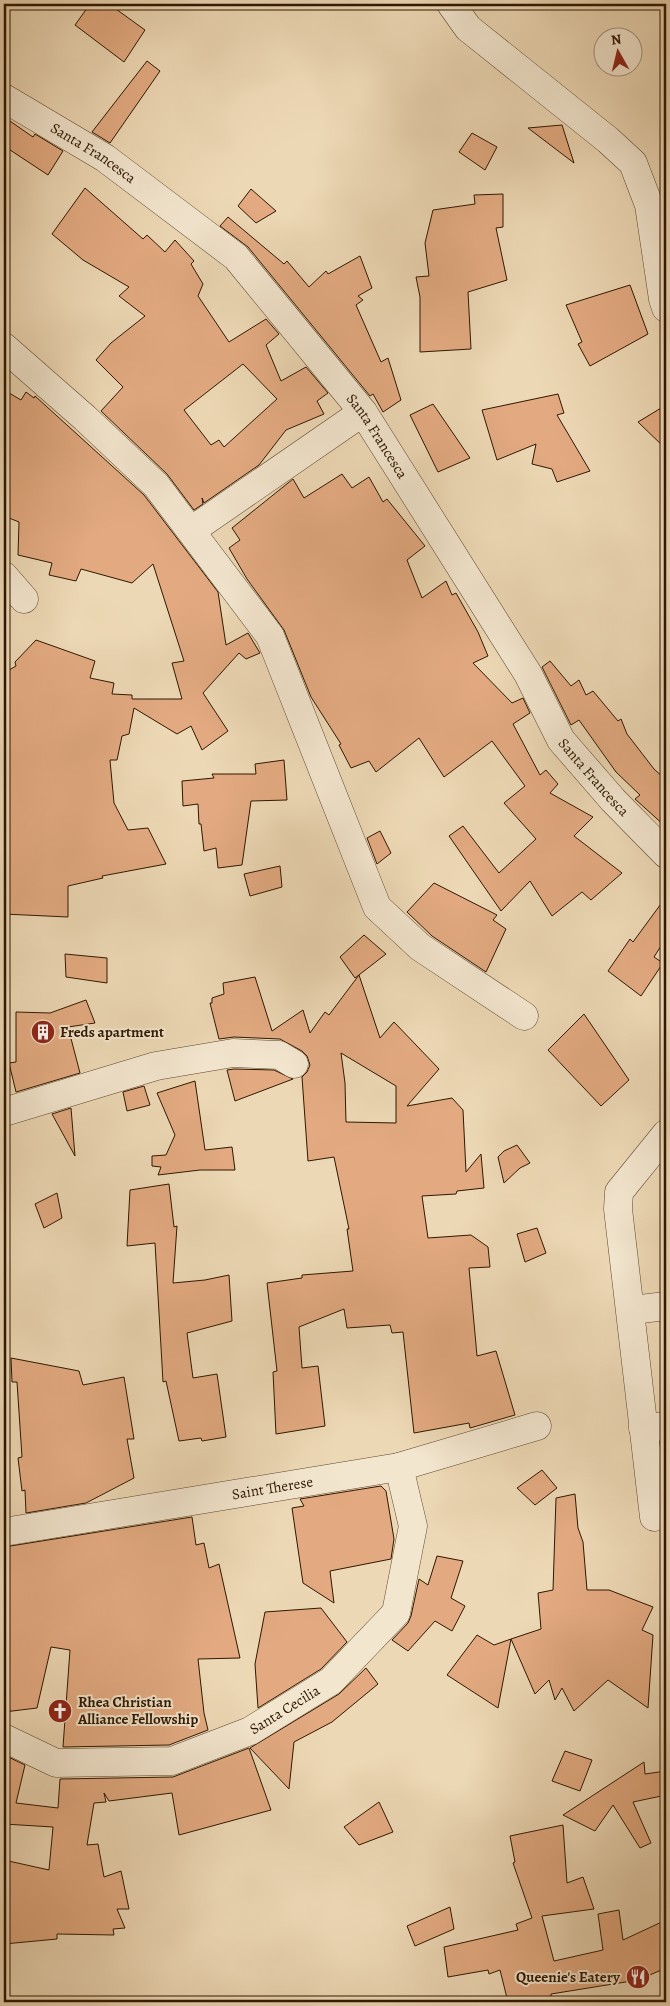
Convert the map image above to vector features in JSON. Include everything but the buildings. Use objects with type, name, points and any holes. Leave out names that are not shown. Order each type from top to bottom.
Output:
[{"type":"street","points":[[451,4],[468,28],[608,140],[633,163],[649,205],[666,308]]},
{"type":"street","name":"Santa Francesca","points":[[4,98],[105,158],[236,257],[363,412],[528,674],[561,740],[613,800],[666,854]]},
{"type":"street","points":[[4,347],[85,418],[156,485],[192,530],[270,636],[377,907],[420,947],[524,1016]]},
{"type":"street","points":[[192,530],[363,412]]},
{"type":"street","points":[[4,576],[24,600]]},
{"type":"street","points":[[4,1112],[156,1066],[233,1052],[279,1055],[294,1064]]},
{"type":"street","points":[[654,1518],[655,1427],[632,1310],[618,1209],[619,1192],[666,1135]]},
{"type":"street","points":[[632,1310],[666,1306]]},
{"type":"street","name":"Saint Therese","points":[[4,1532],[399,1467],[537,1426]]},
{"type":"street","name":"Santa Cecilia","points":[[4,1738],[56,1763],[172,1761],[250,1731],[331,1681],[396,1613],[413,1526],[399,1467]]},
{"type":"place","name":"Freds apartment","points":[[43,1032]]},
{"type":"place","name":"Rhea Christian Alliance Fellowship","points":[[60,1711]]},
{"type":"place","name":"Queenie's Eatery","points":[[638,1977]]}]
